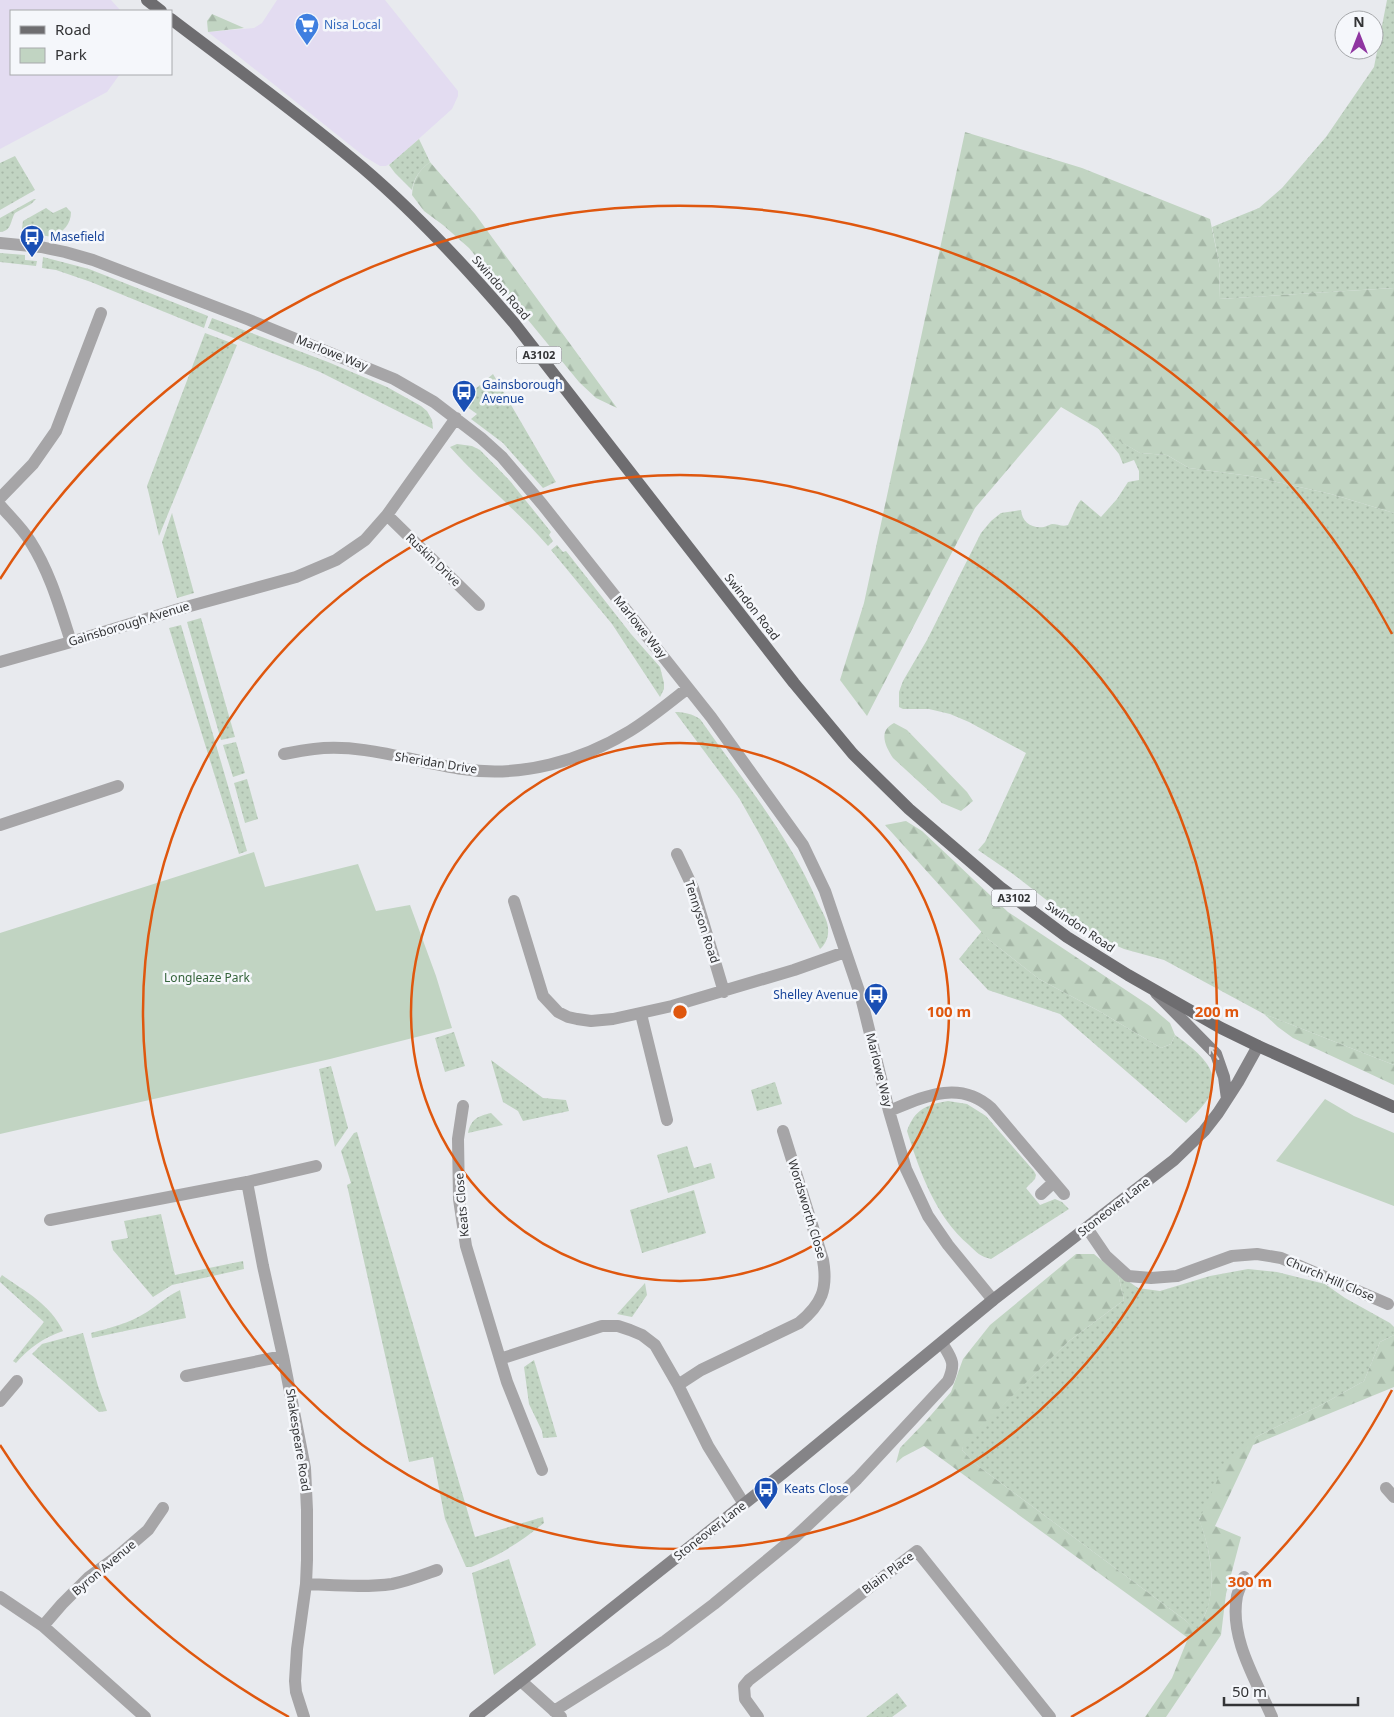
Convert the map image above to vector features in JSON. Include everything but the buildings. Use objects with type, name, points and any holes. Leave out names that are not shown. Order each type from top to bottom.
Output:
[{"type":"main road","points":[[147,0],[160,10]]},
{"type":"main road","name":"Swindon Road","points":[[172,20],[306,121],[364,169],[473,274],[514,323],[794,683],[853,754],[909,808],[1000,888],[1067,936],[1220,1028],[1394,1107]]},
{"type":"street","name":"Marlowe Way","points":[[0,243],[41,247],[66,252],[132,274],[394,379],[423,394],[456,418],[502,457],[521,478],[688,688],[740,756],[803,845],[825,891],[861,997],[889,1111],[906,1168],[928,1216],[948,1245],[993,1300]]},
{"type":"street","points":[[0,498],[33,464],[56,431],[101,313]]},
{"type":"street","name":"Gainsborough Avenue","points":[[0,662],[296,576],[336,560],[365,540],[387,515],[456,418]]},
{"type":"street","points":[[0,505],[30,541],[40,558],[55,593],[71,642]]},
{"type":"street","name":"Ruskin Drive","points":[[387,515],[479,605]]},
{"type":"street","name":"Sheridan Drive","points":[[284,754],[314,748],[344,748],[376,752],[465,769],[496,771],[527,769],[558,763],[609,742],[650,717],[688,688]]},
{"type":"street","points":[[0,825],[118,786]]},
{"type":"street","name":"Tennyson Road","points":[[677,854],[693,888],[724,992]]},
{"type":"street","points":[[514,901],[543,996],[549,1004],[568,1017],[577,1019],[613,1019],[641,1014],[724,992],[845,952]]},
{"type":"street","points":[[1153,989],[1216,1054],[1224,1077],[1227,1100]]},
{"type":"street","points":[[641,1014],[667,1120]]},
{"type":"street","name":"Stoneover Lane","points":[[475,1717],[744,1504],[993,1300],[1174,1160],[1204,1131],[1227,1100],[1258,1046]]},
{"type":"street","points":[[889,1111],[934,1094],[958,1093],[980,1099],[991,1108],[1064,1194]]},
{"type":"street","name":"Keats Close","points":[[463,1106],[458,1139],[459,1199],[466,1246],[506,1382],[542,1470]]},
{"type":"street","name":"Wordsworth Close","points":[[678,1385],[701,1370],[799,1323],[812,1313],[819,1303],[825,1276],[823,1260],[783,1131]]},
{"type":"street","points":[[50,1220],[248,1182],[316,1166]]},
{"type":"street","name":"Shakespeare Road","points":[[248,1182],[262,1266],[283,1356],[302,1449],[305,1475],[308,1533],[306,1584],[299,1629],[295,1681],[297,1698],[304,1717]]},
{"type":"street","points":[[1041,1194],[1054,1182]]},
{"type":"street","name":"Church Hill Close","points":[[1087,1228],[1106,1256],[1128,1276],[1151,1278],[1177,1276],[1232,1256],[1256,1254],[1281,1258],[1388,1304]]},
{"type":"street","points":[[500,1359],[602,1326],[618,1326],[642,1335],[655,1345],[678,1385],[708,1446],[744,1504]]},
{"type":"street","points":[[521,1681],[558,1714],[689,1624],[794,1538],[857,1479],[948,1381],[953,1368],[953,1362],[942,1343]]},
{"type":"street","points":[[186,1376],[283,1356]]},
{"type":"street","points":[[0,1400],[17,1381]]},
{"type":"street","name":"Byron Avenue","points":[[43,1626],[89,1577],[148,1530],[163,1508]]},
{"type":"street","name":"Blain Place","points":[[758,1717],[745,1699],[744,1686],[749,1680],[917,1551],[1050,1717]]},
{"type":"street","points":[[306,1584],[379,1585],[410,1580],[437,1570]]},
{"type":"street","points":[[1244,1577],[1236,1609],[1237,1626],[1248,1665],[1272,1717]]},
{"type":"street","points":[[0,1597],[43,1626],[146,1717]]},
{"type":"shaded area","points":[[0,0],[111,0],[120,10],[10,10],[10,75],[119,75],[107,92],[0,149]]},
{"type":"shaded area","points":[[277,0],[385,0],[458,91],[458,96],[452,109],[393,162],[386,166],[380,166],[365,157],[208,32],[254,28],[262,23]]},
{"type":"green space","points":[[1387,0],[1394,0],[1394,288],[1219,299],[1220,268],[1212,227],[1259,208],[1282,188],[1326,137],[1374,67],[1375,60],[1384,60],[1384,15]]},
{"type":"green space","points":[[212,14],[244,28],[208,32],[207,21]]},
{"type":"green space","points":[[965,132],[1082,168],[1210,219],[1220,268],[1219,299],[1394,288],[1394,513],[1331,494],[1250,476],[1189,468],[1167,455],[1140,453],[1061,407],[975,508],[867,716],[840,680],[864,603]]},
{"type":"green space","points":[[419,139],[430,162],[418,174],[412,190],[389,165]]},
{"type":"green space","points":[[15,156],[35,190],[0,210],[0,163]]},
{"type":"green space","points":[[430,162],[475,214],[617,408],[596,398],[579,382],[469,248],[424,211],[412,195],[417,176]]},
{"type":"green space","points":[[36,199],[31,204],[15,213],[7,230],[0,232],[0,218]]},
{"type":"green space","points":[[66,207],[71,212],[70,221],[63,230],[53,237],[27,233],[22,229],[23,221],[46,208],[53,213]]},
{"type":"green space","points":[[0,253],[25,255],[25,260],[37,261],[36,266],[0,262]]},
{"type":"green space","points":[[43,257],[89,269],[208,316],[204,328],[91,282],[56,270],[42,268]]},
{"type":"green space","points":[[212,318],[328,362],[387,387],[427,411],[432,420],[433,429],[320,372],[208,328]]},
{"type":"green space","points":[[205,333],[237,345],[159,536],[147,486]]},
{"type":"green space","points":[[493,374],[556,482],[543,488],[503,443],[471,419],[477,414],[460,402]]},
{"type":"green space","points":[[1097,427],[1140,453],[1167,455],[1189,468],[1250,476],[1331,494],[1394,513],[1394,1065],[1264,1014],[1164,960],[1124,949],[1102,939],[1076,923],[1013,874],[978,850],[985,842],[1026,753],[969,722],[950,714],[929,709],[903,709],[899,707],[899,692],[903,681],[927,640],[981,533],[991,521],[1001,513],[1021,510],[1023,518],[1032,526],[1045,527],[1052,524],[1066,526],[1081,500],[1101,517],[1117,499],[1128,482],[1139,480],[1139,471],[1134,460],[1123,464],[1119,454]]},
{"type":"green space","points":[[457,444],[472,446],[480,450],[510,481],[551,532],[549,535],[553,541],[548,546],[450,447]]},
{"type":"green space","points":[[172,513],[194,593],[177,598],[162,542]]},
{"type":"green space","points":[[557,545],[563,552],[566,551],[631,634],[660,667],[664,689],[660,697],[612,624],[551,550]]},
{"type":"green space","points":[[201,618],[235,737],[221,740],[187,622]]},
{"type":"green space","points":[[181,625],[247,851],[239,854],[169,628]]},
{"type":"green space","points":[[675,712],[682,712],[700,719],[763,807],[793,853],[827,922],[827,938],[820,949],[739,798]]},
{"type":"green space","points":[[894,723],[907,730],[967,792],[973,801],[961,811],[942,803],[893,758],[884,739],[886,730]]},
{"type":"green space","points":[[236,742],[245,773],[233,777],[223,745]]},
{"type":"green space","points":[[247,779],[258,819],[245,823],[234,783]]},
{"type":"green space","points":[[906,821],[922,831],[1008,912],[1150,1006],[1170,1023],[1175,1035],[1171,1044],[1161,1048],[1099,1011],[1039,979],[988,939],[885,825]]},
{"type":"green space","name":"Longleaze Park","points":[[254,852],[265,887],[358,864],[376,911],[410,905],[436,976],[452,1028],[330,1059],[0,1134],[0,933]]},
{"type":"green space","points":[[982,931],[988,939],[1039,979],[1099,1011],[1161,1048],[1171,1044],[1175,1035],[1184,1041],[1207,1064],[1211,1073],[1213,1082],[1211,1092],[1203,1106],[1186,1123],[1060,1014],[988,990],[959,959]]},
{"type":"green space","points":[[1264,1014],[1394,1065],[1394,1085],[1293,1038]]},
{"type":"green space","points":[[454,1032],[465,1066],[445,1072],[435,1038]]},
{"type":"green space","points":[[491,1060],[543,1098],[566,1100],[569,1111],[523,1121],[518,1111],[503,1102]]},
{"type":"green space","points":[[331,1066],[348,1128],[335,1147],[319,1069]]},
{"type":"green space","points":[[775,1082],[782,1104],[757,1111],[751,1090]]},
{"type":"green space","points":[[1325,1099],[1354,1116],[1394,1133],[1394,1206],[1276,1161]]},
{"type":"green space","points":[[948,1101],[967,1104],[986,1116],[1034,1171],[1035,1179],[1026,1188],[1040,1205],[1055,1199],[1062,1202],[1069,1209],[991,1259],[976,1252],[947,1221],[923,1177],[907,1131],[914,1118],[922,1109],[933,1104]]},
{"type":"green space","points":[[491,1113],[503,1125],[468,1133],[473,1121],[482,1115]]},
{"type":"green space","points":[[357,1132],[475,1537],[543,1517],[544,1523],[526,1537],[491,1558],[471,1567],[466,1567],[445,1519],[433,1457],[409,1462],[347,1185],[351,1183],[341,1151],[354,1133]]},
{"type":"green space","points":[[687,1146],[694,1168],[711,1163],[715,1178],[668,1193],[657,1155]]},
{"type":"green space","points":[[694,1190],[706,1233],[642,1253],[630,1210]]},
{"type":"green space","points":[[161,1214],[175,1275],[243,1261],[244,1269],[172,1285],[153,1297],[113,1250],[111,1241],[128,1238],[124,1221]]},
{"type":"green space","points":[[1076,1254],[1094,1254],[1118,1274],[1124,1300],[1069,1341],[964,1443],[962,1450],[974,1463],[1185,1620],[1197,1631],[1207,1609],[1211,1584],[1206,1540],[1199,1520],[1222,1470],[1256,1437],[1323,1404],[1364,1381],[1380,1342],[1394,1335],[1394,1387],[1253,1445],[1215,1526],[1241,1537],[1226,1594],[1221,1635],[1166,1717],[1145,1717],[1172,1678],[1188,1638],[924,1446],[896,1463],[900,1448],[951,1392],[963,1359],[990,1325]]},
{"type":"green space","points":[[1248,1269],[1277,1272],[1325,1284],[1345,1298],[1390,1323],[1394,1327],[1394,1335],[1380,1342],[1364,1381],[1323,1404],[1256,1437],[1199,1519],[1206,1540],[1210,1562],[1211,1585],[1208,1607],[1197,1632],[1185,1620],[974,1463],[962,1450],[963,1443],[1069,1341],[1124,1300],[1118,1274],[1138,1288],[1160,1291],[1210,1276]]},
{"type":"green space","points":[[2,1275],[44,1306],[63,1331],[37,1344],[16,1363],[13,1361],[44,1322],[0,1282]]},
{"type":"green space","points":[[645,1283],[647,1295],[632,1317],[617,1314]]},
{"type":"green space","points":[[180,1290],[186,1318],[92,1338],[91,1333],[134,1319]]},
{"type":"green space","points":[[83,1333],[107,1411],[99,1412],[32,1354],[42,1344]]},
{"type":"green space","points":[[534,1360],[557,1437],[543,1438],[542,1431],[529,1404],[524,1367]]},
{"type":"green space","points":[[509,1559],[536,1645],[494,1675],[472,1573]]},
{"type":"green space","points":[[897,1693],[907,1706],[892,1717],[866,1717]]},
{"type":"place","name":"Nisa Local","points":[[307,46]]},
{"type":"place","name":"Masefield","points":[[32,258]]},
{"type":"place","name":"Gainsborough Avenue","points":[[464,413]]},
{"type":"place","name":"Shelley Avenue","points":[[876,1016]]},
{"type":"place","name":"Keats Close","points":[[766,1510]]}]
